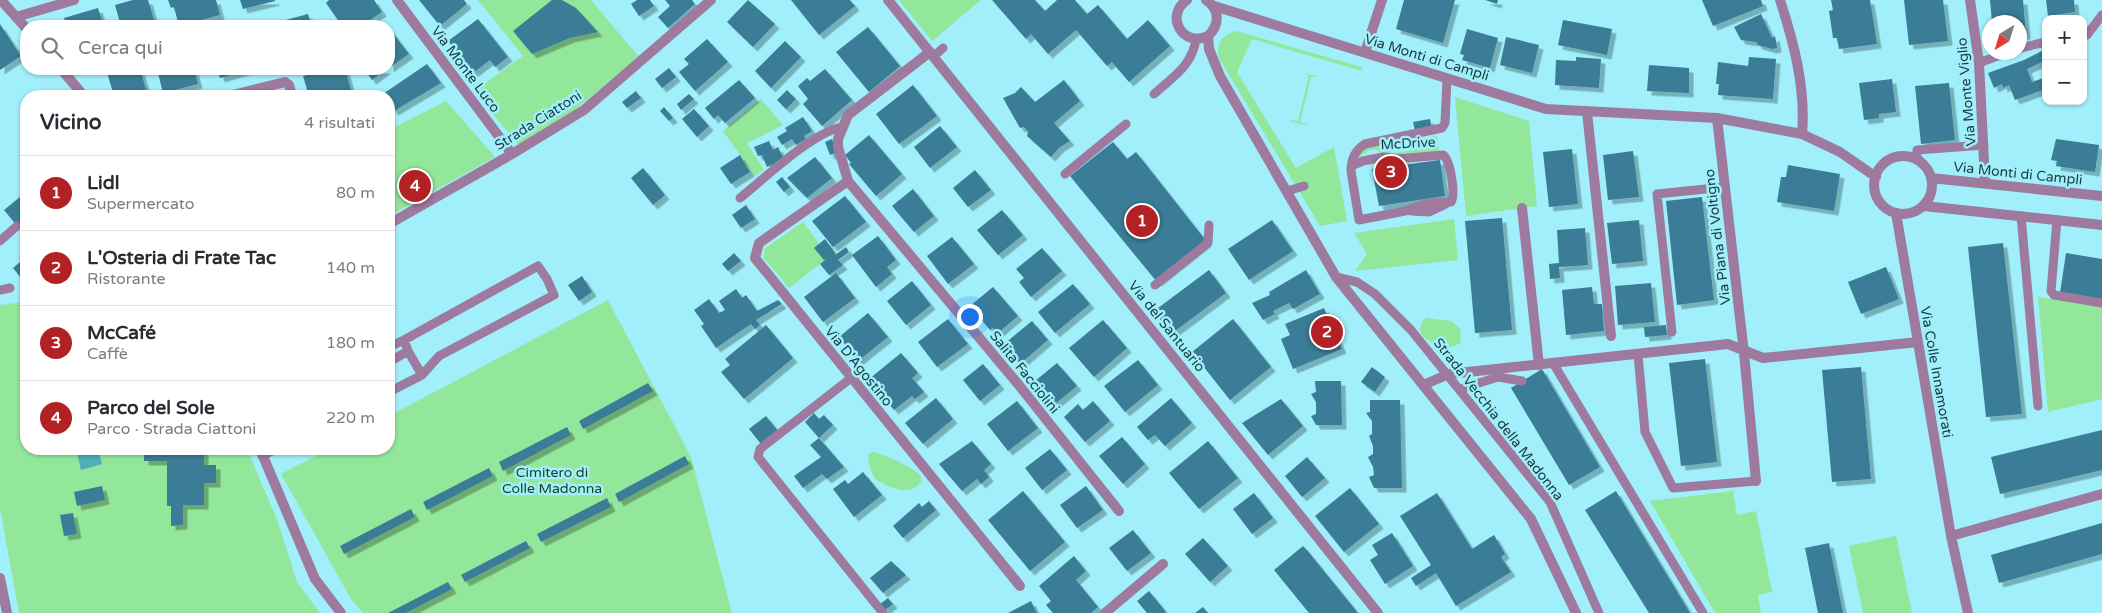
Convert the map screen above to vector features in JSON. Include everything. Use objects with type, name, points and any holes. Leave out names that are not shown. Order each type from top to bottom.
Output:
[{"type":"street","points":[[1,0],[20,21]]},
{"type":"street","points":[[16,17],[74,0]]},
{"type":"street","name":"Via Monte Luco","points":[[397,0],[512,154]]},
{"type":"street","name":"Strada Ciattoni","points":[[395,221],[512,154],[584,110],[710,0]]},
{"type":"street","name":"Via del Santuario","points":[[888,0],[1378,613]]},
{"type":"street","points":[[1186,0],[1177,10],[1176,23],[1183,34],[1196,39],[1208,36]]},
{"type":"street","points":[[1365,52],[1382,0]]},
{"type":"street","points":[[1780,0],[1796,55],[1802,100],[1802,134]]},
{"type":"street","name":"Via Monte Viglio","points":[[1970,0],[1979,63],[1985,182]]},
{"type":"street","points":[[1210,2],[1217,22],[1208,36],[1209,50],[1216,68],[1336,277],[1531,520],[1576,613]]},
{"type":"street","name":"Via Monti di Campli","points":[[1210,2],[1260,21],[1546,109],[1717,118],[1802,134],[1840,152],[1876,177]]},
{"type":"street","name":"Via Monti di Campli","points":[[1217,22],[1231,18],[1260,21]]},
{"type":"street","points":[[842,127],[848,115],[932,54]]},
{"type":"street","points":[[66,75],[79,90]]},
{"type":"street","points":[[253,90],[285,82],[289,85],[290,90]]},
{"type":"street","points":[[1587,112],[1611,336]]},
{"type":"street","name":"Via Piana di Voltigno","points":[[1717,118],[1744,352],[1756,481]]},
{"type":"street","name":"Salita Facciolini","points":[[842,127],[838,147],[848,182],[1018,384],[1119,511]]},
{"type":"street","points":[[1906,157],[1917,160],[1926,168],[1931,178],[1931,193],[1924,206],[1911,213],[1896,213],[1878,200],[1875,191],[1876,177],[1885,163],[1895,158],[1906,157]]},
{"type":"street","name":"Via Monti di Campli","points":[[1931,178],[1985,182],[2102,196]]},
{"type":"street","name":"Via D'Agostino","points":[[848,182],[760,244],[755,258],[1020,586]]},
{"type":"street","points":[[1924,206],[2102,225]]},
{"type":"street","points":[[1522,208],[1539,365]]},
{"type":"street","name":"Via Colle Innamorati","points":[[1896,213],[1951,536],[1968,613]]},
{"type":"street","points":[[1423,385],[1449,374],[1728,344],[1763,358],[1918,342]]},
{"type":"street","points":[[262,455],[315,578],[341,613]]},
{"type":"street","points":[[1951,536],[2102,494]]},
{"type":"street","points":[[1105,613],[1163,564]]},
{"type":"street","points":[[0,578],[7,613]]},
{"type":"lane","points":[[2087,35],[2098,29],[2102,15]]},
{"type":"lane","points":[[1154,94],[1187,66],[1193,53],[1196,39]]},
{"type":"lane","points":[[2027,46],[2042,43]]},
{"type":"lane","points":[[932,54],[943,48]]},
{"type":"lane","points":[[1979,63],[1987,60]]},
{"type":"lane","points":[[1351,166],[1357,151],[1365,144],[1442,128],[1445,123],[1447,79]]},
{"type":"lane","points":[[1065,174],[1126,124]]},
{"type":"lane","points":[[740,198],[829,129],[842,127]]},
{"type":"lane","points":[[1917,160],[1917,150],[1984,145]]},
{"type":"lane","name":"McDrive","points":[[1442,155],[1449,162],[1454,196],[1448,203],[1428,203],[1405,211],[1359,220],[1351,166],[1363,161],[1383,157],[1397,159],[1442,155]]},
{"type":"lane","points":[[1287,191],[1304,186]]},
{"type":"lane","points":[[1672,332],[1657,194],[1725,187]]},
{"type":"lane","points":[[2021,216],[2038,406]]},
{"type":"lane","points":[[2057,220],[2051,291],[2054,296],[2102,303]]},
{"type":"lane","points":[[1155,286],[1208,243],[1209,225]]},
{"type":"lane","points":[[0,241],[17,226]]},
{"type":"lane","points":[[395,344],[538,266],[547,279],[554,295],[439,356],[422,376],[395,389]]},
{"type":"lane","name":"Strada Vecchia della Madonna","points":[[1336,277],[1356,282],[1375,294],[1411,330],[1449,374],[1550,502],[1599,613]]},
{"type":"lane","points":[[0,290],[10,288]]},
{"type":"lane","points":[[404,340],[422,376]]},
{"type":"lane","points":[[395,359],[408,351]]},
{"type":"lane","name":"Via Piana di Voltigno","points":[[1638,354],[1645,432],[1673,488],[1756,481]]},
{"type":"lane","points":[[1553,363],[1703,613]]},
{"type":"lane","points":[[1460,389],[1498,377],[1522,381]]},
{"type":"lane","points":[[851,378],[760,449],[758,457],[882,613]]},
{"type":"green space","points":[[478,0],[591,0],[639,57],[571,113],[520,147],[474,91],[523,56]]},
{"type":"green space","points":[[899,0],[981,0],[932,41]]},
{"type":"green space","points":[[1236,31],[1362,67],[1362,71],[1252,39],[1237,72],[1296,168],[1334,147],[1347,221],[1320,226],[1219,58],[1219,44],[1223,38]]},
{"type":"green space","points":[[1303,73],[1318,77],[1311,77],[1300,122],[1307,125],[1291,122],[1291,120],[1298,121],[1309,76]]},
{"type":"green space","points":[[1455,97],[1529,121],[1537,206],[1466,216]]},
{"type":"green space","points":[[761,99],[783,125],[747,143],[764,170],[755,176],[723,131]]},
{"type":"green space","points":[[446,101],[495,157],[395,213],[395,127]]},
{"type":"green space","points":[[1437,136],[1439,152],[1396,158],[1373,150],[1363,154],[1356,161],[1363,147],[1388,144],[1390,154],[1431,147],[1430,137]]},
{"type":"green space","points":[[1454,219],[1458,260],[1355,271],[1367,254],[1354,233]]},
{"type":"green space","points":[[803,222],[829,257],[789,288],[764,258],[764,249]]},
{"type":"green space","points":[[2038,297],[2102,307],[2102,399],[2048,412]]},
{"type":"green space","name":"Cimitero di Colle Madonna","points":[[608,300],[691,457],[732,613],[363,613],[351,599],[281,474],[317,455],[395,455],[395,413]]},
{"type":"green space","points":[[20,303],[20,455],[250,455],[278,522],[297,582],[320,613],[19,613],[0,508],[0,305]]},
{"type":"green space","points":[[1426,318],[1451,321],[1460,328],[1461,343],[1449,348],[1431,342],[1422,334],[1420,329],[1421,324]]},
{"type":"green space","points":[[872,452],[890,458],[912,469],[921,476],[921,482],[911,489],[900,490],[876,480],[870,469],[868,455]]},
{"type":"green space","points":[[1733,491],[1737,515],[1756,511],[1772,592],[1758,595],[1761,613],[1715,613],[1650,501]]},
{"type":"green space","points":[[1896,536],[1912,613],[1863,613],[1849,546]]},
{"type":"water","points":[[77,455],[100,455],[102,464],[81,470]]},
{"type":"building","points":[[133,0],[148,0],[154,20],[119,20],[115,5]]},
{"type":"building","points":[[168,0],[216,0],[220,15],[201,20],[177,20],[174,7],[171,8]]},
{"type":"building","points":[[240,0],[275,0],[275,1],[243,9]]},
{"type":"building","points":[[329,0],[374,0],[382,12],[370,20],[338,20],[326,3]]},
{"type":"building","points":[[419,0],[464,0],[467,4],[440,26]]},
{"type":"building","points":[[552,0],[562,0],[576,8],[598,32],[570,38],[532,54],[513,31]]},
{"type":"building","points":[[637,0],[650,0],[654,6],[639,16],[631,4]]},
{"type":"building","points":[[665,0],[692,0],[695,4],[668,28],[658,17],[670,6]]},
{"type":"building","points":[[748,0],[775,24],[753,47],[727,22]]},
{"type":"building","points":[[791,0],[850,0],[855,6],[819,35]]},
{"type":"building","points":[[992,0],[1035,0],[1045,11],[1057,0],[1075,0],[1087,14],[1098,5],[1127,39],[1148,20],[1170,46],[1129,82],[1112,62],[1107,66],[1076,30],[1048,54],[1031,34],[1026,39]]},
{"type":"building","points":[[1404,0],[1455,0],[1443,43],[1396,29]]},
{"type":"building","points":[[1485,0],[1498,0],[1497,4]]},
{"type":"building","points":[[1702,0],[1761,0],[1763,6],[1713,26]]},
{"type":"building","points":[[1831,0],[1870,0],[1877,44],[1839,49],[1837,38],[1833,38],[1829,11],[1833,10]]},
{"type":"building","points":[[1904,0],[1943,0],[1948,41],[1909,45]]},
{"type":"building","points":[[1990,0],[2023,0],[2024,15],[1991,15]]},
{"type":"building","points":[[2046,0],[2074,0],[2075,12],[2048,15]]},
{"type":"building","points":[[98,8],[102,20],[65,20],[64,18]]},
{"type":"building","points":[[308,14],[310,20],[286,20]]},
{"type":"building","points":[[1761,14],[1772,38],[1775,36],[1777,48],[1772,49],[1758,45],[1756,42],[1741,40],[1734,27]]},
{"type":"building","points":[[478,19],[508,57],[495,67],[490,60],[473,73],[448,41]]},
{"type":"building","points":[[1563,20],[1612,29],[1607,55],[1558,45]]},
{"type":"building","points":[[0,24],[20,57],[0,70]]},
{"type":"building","points":[[868,27],[900,66],[869,92],[836,52]]},
{"type":"building","points":[[1467,29],[1498,38],[1490,68],[1462,60],[1464,55],[1460,54]]},
{"type":"building","points":[[395,36],[409,54],[395,64]]},
{"type":"building","points":[[1506,37],[1539,45],[1532,73],[1500,65]]},
{"type":"building","points":[[707,39],[728,62],[695,91],[679,72],[689,64],[684,59]]},
{"type":"building","points":[[785,41],[801,57],[771,88],[755,71]]},
{"type":"building","points":[[2042,51],[2042,62],[2027,69],[2032,82],[2042,78],[2042,90],[2015,100],[2009,85],[2003,88],[2002,84],[1994,88],[1988,73]]},
{"type":"building","points":[[1576,57],[1601,59],[1599,88],[1555,85],[1556,60],[1576,61]]},
{"type":"building","points":[[1749,57],[1776,59],[1773,99],[1718,95],[1719,84],[1716,84],[1718,62],[1748,66]]},
{"type":"building","points":[[427,64],[441,83],[395,110],[395,90],[389,90]]},
{"type":"building","points":[[1649,65],[1689,68],[1689,93],[1647,91]]},
{"type":"building","points":[[669,68],[676,77],[662,88],[655,79]]},
{"type":"building","points":[[825,69],[852,100],[822,126],[803,104],[808,99],[798,86],[807,78],[810,81]]},
{"type":"building","points":[[108,75],[142,75],[146,90],[112,90]]},
{"type":"building","points":[[158,75],[196,75],[198,84],[175,90],[162,90]]},
{"type":"building","points":[[219,75],[230,75],[220,78]]},
{"type":"building","points":[[347,75],[351,90],[307,90],[303,76]]},
{"type":"building","points":[[368,75],[379,75],[372,80]]},
{"type":"building","points":[[1892,79],[1896,112],[1879,114],[1879,118],[1864,120],[1859,83]]},
{"type":"building","points":[[739,80],[755,98],[725,123],[718,115],[714,119],[705,108]]},
{"type":"building","points":[[1064,80],[1080,101],[1054,123],[1070,141],[1060,147],[1051,157],[1027,136],[1028,132],[1024,127],[1020,128],[1003,98],[1015,93],[1021,87],[1035,102]]},
{"type":"building","points":[[1949,83],[1955,140],[1921,144],[1915,86]]},
{"type":"building","points":[[913,85],[937,116],[899,144],[876,114]]},
{"type":"building","points":[[787,90],[796,99],[786,109],[777,100]]},
{"type":"building","points":[[636,91],[641,98],[627,108],[622,102]]},
{"type":"building","points":[[689,94],[694,99],[681,110],[677,104]]},
{"type":"building","points":[[664,107],[673,118],[669,121],[660,111]]},
{"type":"building","points":[[694,109],[709,126],[697,137],[682,119]]},
{"type":"building","points":[[803,117],[812,131],[804,136],[806,139],[796,145],[792,139],[782,145],[777,137],[787,131],[785,128]]},
{"type":"building","points":[[1430,119],[1432,129],[1415,131],[1413,122]]},
{"type":"building","points":[[940,126],[957,147],[930,168],[914,147]]},
{"type":"building","points":[[869,135],[902,174],[876,196],[849,164],[851,163],[845,155]]},
{"type":"building","points":[[832,139],[837,152],[830,155],[825,142]]},
{"type":"building","points":[[2056,139],[2099,145],[2095,172],[2056,166],[2057,161],[2051,160]]},
{"type":"building","points":[[769,141],[773,150],[778,147],[784,159],[767,167],[762,155],[758,156],[754,147]]},
{"type":"building","points":[[1113,142],[1127,159],[1136,152],[1207,242],[1157,282],[1070,176]]},
{"type":"building","points":[[1572,149],[1578,204],[1549,207],[1543,152]]},
{"type":"building","points":[[1633,151],[1639,197],[1608,200],[1603,155]]},
{"type":"building","points":[[740,155],[750,172],[731,184],[720,168]]},
{"type":"building","points":[[815,157],[832,178],[807,198],[787,178]]},
{"type":"building","points":[[1440,160],[1445,196],[1379,206],[1372,169]]},
{"type":"building","points":[[1788,165],[1840,174],[1834,211],[1777,202],[1781,177],[1786,177]]},
{"type":"building","points":[[643,168],[665,195],[653,205],[631,178]]},
{"type":"building","points":[[975,170],[991,190],[968,207],[953,188]]},
{"type":"building","points":[[782,177],[790,187],[784,192],[776,182]]},
{"type":"building","points":[[913,189],[934,216],[914,232],[892,206]]},
{"type":"building","points":[[845,196],[866,222],[833,247],[812,221]]},
{"type":"building","points":[[20,197],[20,230],[4,210]]},
{"type":"building","points":[[1702,197],[1714,300],[1677,305],[1666,201]]},
{"type":"building","points":[[746,205],[755,219],[741,228],[732,215]]},
{"type":"building","points":[[1002,210],[1023,235],[998,255],[977,230]]},
{"type":"building","points":[[1502,218],[1512,330],[1475,333],[1465,221]]},
{"type":"building","points":[[1272,220],[1293,251],[1249,280],[1228,249]]},
{"type":"building","points":[[1639,220],[1643,261],[1612,264],[1607,223]]},
{"type":"building","points":[[1585,228],[1588,265],[1559,267],[1560,278],[1550,279],[1549,264],[1559,263],[1557,230]]},
{"type":"building","points":[[878,236],[896,260],[887,267],[892,274],[876,287],[852,255]]},
{"type":"building","points":[[952,237],[974,264],[948,284],[927,256]]},
{"type":"building","points":[[825,239],[835,255],[846,247],[849,252],[838,260],[843,265],[829,275],[820,264],[829,257],[824,260],[814,248]]},
{"type":"building","points":[[2003,243],[2022,414],[1986,417],[1968,247]]},
{"type":"building","points":[[1042,248],[1062,271],[1031,297],[1019,282],[1024,278],[1016,269]]},
{"type":"building","points":[[734,253],[741,261],[728,271],[722,264]]},
{"type":"building","points":[[2066,253],[2102,259],[2102,300],[2060,293]]},
{"type":"building","points":[[20,262],[20,277],[13,268]]},
{"type":"building","points":[[1886,267],[1899,299],[1861,314],[1848,282]]},
{"type":"building","points":[[1209,270],[1226,293],[1171,334],[1154,311]]},
{"type":"building","points":[[1306,270],[1320,294],[1293,309],[1289,303],[1273,311],[1275,314],[1263,320],[1252,303],[1270,295],[1269,292]]},
{"type":"building","points":[[836,273],[855,298],[823,322],[804,297]]},
{"type":"building","points":[[582,276],[592,292],[579,301],[568,285]]},
{"type":"building","points":[[912,281],[931,305],[906,325],[887,301]]},
{"type":"building","points":[[1651,283],[1655,322],[1618,325],[1615,286]]},
{"type":"building","points":[[1073,284],[1090,304],[1055,333],[1038,312]]},
{"type":"building","points":[[993,287],[1018,316],[998,333],[993,328],[990,330],[970,306]]},
{"type":"building","points":[[1592,287],[1594,304],[1602,304],[1604,331],[1566,335],[1562,290]]},
{"type":"building","points":[[736,289],[742,298],[746,295],[757,311],[778,300],[782,304],[756,320],[760,325],[755,329],[751,324],[716,348],[701,326],[704,324],[694,310],[709,299],[719,313],[725,310],[719,301]]},
{"type":"building","points":[[1324,308],[1342,349],[1293,369],[1281,339],[1290,335],[1285,324]]},
{"type":"building","points":[[868,313],[888,337],[858,361],[839,337]]},
{"type":"building","points":[[948,319],[968,344],[937,367],[918,342]]},
{"type":"building","points":[[1233,319],[1271,367],[1230,400],[1192,352]]},
{"type":"building","points":[[1103,320],[1127,348],[1094,377],[1069,348]]},
{"type":"building","points":[[1032,321],[1048,340],[1020,364],[1004,344]]},
{"type":"building","points":[[766,325],[793,358],[744,399],[721,372],[730,365],[725,359]]},
{"type":"building","points":[[1666,325],[1667,335],[1645,337],[1644,327]]},
{"type":"building","points":[[901,353],[918,373],[912,378],[924,392],[915,399],[912,396],[894,410],[869,379]]},
{"type":"building","points":[[1705,359],[1717,462],[1681,466],[1669,363]]},
{"type":"building","points":[[1138,360],[1158,385],[1125,412],[1104,386]]},
{"type":"building","points":[[1057,363],[1077,386],[1055,404],[1035,381]]},
{"type":"building","points":[[983,364],[1000,385],[980,401],[963,380]]},
{"type":"building","points":[[1372,367],[1385,377],[1375,392],[1361,382]]},
{"type":"building","points":[[1861,367],[1871,479],[1832,482],[1822,370]]},
{"type":"building","points":[[1542,369],[1600,467],[1569,485],[1511,388]]},
{"type":"building","points":[[1315,381],[1341,381],[1342,425],[1316,425],[1311,416],[1316,414],[1316,402],[1311,394],[1316,392]]},
{"type":"building","points":[[648,383],[653,391],[583,429],[579,421]]},
{"type":"building","points":[[936,398],[953,419],[923,444],[905,423]]},
{"type":"building","points":[[1171,398],[1192,423],[1165,446],[1155,435],[1148,440],[1137,427]]},
{"type":"building","points":[[1281,399],[1303,426],[1268,455],[1242,423]]},
{"type":"building","points":[[1370,400],[1400,400],[1402,488],[1374,488],[1369,477],[1374,475],[1373,467],[1368,457],[1373,454],[1373,446],[1369,436],[1372,434],[1372,421],[1366,413],[1370,412]]},
{"type":"building","points":[[1017,401],[1038,428],[1008,451],[987,424]]},
{"type":"building","points":[[1093,401],[1110,421],[1085,442],[1064,417],[1078,404],[1083,410]]},
{"type":"building","points":[[814,413],[819,419],[824,415],[833,425],[819,438],[805,422]]},
{"type":"building","points":[[766,416],[778,431],[761,444],[749,429]]},
{"type":"building","points":[[567,427],[571,435],[503,471],[499,462]]},
{"type":"building","points":[[2102,430],[2102,470],[2000,494],[1991,457]]},
{"type":"building","points":[[1122,437],[1145,464],[1123,484],[1099,456]]},
{"type":"building","points":[[819,438],[844,467],[827,479],[822,474],[803,488],[794,476],[821,457],[810,445]]},
{"type":"building","points":[[972,441],[991,464],[984,470],[989,477],[981,484],[977,479],[962,491],[939,464]]},
{"type":"building","points":[[1208,441],[1238,478],[1199,509],[1169,473]]},
{"type":"building","points":[[1050,449],[1067,470],[1042,490],[1025,468]]},
{"type":"building","points":[[144,455],[204,455],[204,465],[216,465],[216,483],[204,483],[204,505],[183,505],[183,525],[171,526],[171,506],[167,506],[167,461],[144,461]]},
{"type":"building","points":[[685,456],[689,464],[619,502],[615,494]]},
{"type":"building","points":[[1307,457],[1325,478],[1302,497],[1285,476]]},
{"type":"building","points":[[489,468],[493,476],[427,510],[423,502]]},
{"type":"building","points":[[863,472],[882,495],[854,517],[833,489],[845,480],[848,484]]},
{"type":"building","points":[[102,486],[105,500],[77,506],[74,492]]},
{"type":"building","points":[[1086,486],[1103,510],[1077,528],[1060,505]]},
{"type":"building","points":[[1350,488],[1379,524],[1344,552],[1315,516]]},
{"type":"building","points":[[1023,491],[1065,542],[1030,571],[988,520]]},
{"type":"building","points":[[1616,491],[1690,613],[1649,613],[1585,510]]},
{"type":"building","points":[[1254,493],[1273,518],[1252,534],[1233,509]]},
{"type":"building","points":[[1437,493],[1472,549],[1494,535],[1505,554],[1501,557],[1511,572],[1456,606],[1436,573],[1416,586],[1411,578],[1431,565],[1400,516]]},
{"type":"building","points":[[607,498],[611,507],[541,542],[537,534]]},
{"type":"building","points":[[929,501],[936,510],[903,538],[893,526],[919,503],[922,507]]},
{"type":"building","points":[[411,509],[415,517],[344,554],[340,546]]},
{"type":"building","points":[[73,513],[77,534],[64,536],[60,515]]},
{"type":"building","points":[[2102,523],[2102,554],[1999,583],[1991,555]]},
{"type":"building","points":[[1133,530],[1151,553],[1127,571],[1109,548]]},
{"type":"building","points":[[1392,533],[1413,566],[1385,584],[1370,560],[1378,555],[1372,545]]},
{"type":"building","points":[[1203,538],[1228,566],[1210,582],[1185,554]]},
{"type":"building","points":[[526,541],[530,548],[465,582],[461,575]]},
{"type":"building","points":[[1829,543],[1843,613],[1818,613],[1805,548]]},
{"type":"building","points":[[1303,546],[1358,613],[1309,613],[1274,570]]},
{"type":"building","points":[[1074,556],[1086,571],[1076,580],[1098,607],[1091,613],[1053,613],[1046,605],[1051,601],[1039,586]]},
{"type":"building","points":[[891,561],[906,575],[883,593],[870,578]]},
{"type":"building","points":[[448,582],[452,589],[406,613],[388,613]]},
{"type":"building","points":[[1149,591],[1165,613],[1147,613],[1137,601]]},
{"type":"building","points":[[888,598],[893,604],[885,610],[880,604]]},
{"type":"building","points":[[1031,601],[1037,613],[1008,613]]},
{"type":"building","points":[[1203,607],[1208,613],[1195,613]]},
{"type":"place","name":"McCafé","points":[[1391,172]]},
{"type":"place","name":"Parco del Sole","points":[[415,186]]},
{"type":"place","name":"Lidl","points":[[1142,221]]},
{"type":"place","name":"L'Osteria di Frate Tac","points":[[1327,332]]}]
